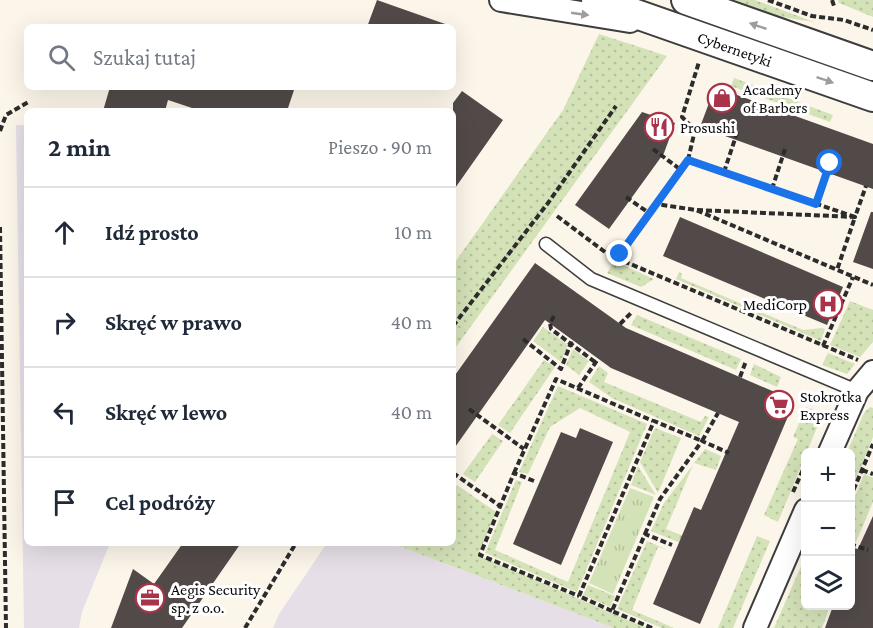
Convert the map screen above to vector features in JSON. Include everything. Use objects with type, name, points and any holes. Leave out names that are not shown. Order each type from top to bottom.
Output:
[{"type":"street","points":[[501,0],[671,27]]},
{"type":"street","name":"Cybernetyki","points":[[596,0],[873,97]]},
{"type":"street","name":"Cybernetyki","points":[[686,0],[873,66]]},
{"type":"street","points":[[833,448],[867,367]]},
{"type":"street","points":[[755,628],[801,522]]},
{"type":"lane","points":[[546,244],[591,279],[857,391]]},
{"type":"path","points":[[768,0],[812,16],[844,20],[873,30]]},
{"type":"path","points":[[832,0],[834,6]]},
{"type":"path","points":[[617,258],[688,160],[695,130],[682,117],[699,61]]},
{"type":"path","points":[[0,131],[6,115],[30,101]]},
{"type":"path","points":[[456,322],[548,203],[616,106]]},
{"type":"path","points":[[724,172],[738,130]]},
{"type":"path","points":[[772,189],[786,146]]},
{"type":"path","points":[[653,150],[681,170]]},
{"type":"path","points":[[688,160],[855,217]]},
{"type":"path","points":[[816,204],[830,163]]},
{"type":"path","points":[[837,270],[866,186]]},
{"type":"path","points":[[626,197],[649,213]]},
{"type":"path","points":[[656,204],[696,210],[855,217]]},
{"type":"path","points":[[696,210],[873,285]]},
{"type":"path","points":[[557,216],[617,258],[867,367]]},
{"type":"path","points":[[0,227],[6,628]]},
{"type":"path","points":[[823,346],[853,277]]},
{"type":"path","points":[[620,324],[634,310]]},
{"type":"path","points":[[554,316],[550,329],[597,361],[578,388]]},
{"type":"path","points":[[523,339],[561,369]]},
{"type":"path","points":[[572,342],[480,555],[652,628]]},
{"type":"path","points":[[740,377],[747,358]]},
{"type":"path","points":[[556,379],[729,453]]},
{"type":"path","points":[[469,409],[525,449]]},
{"type":"path","points":[[612,611],[660,499],[702,441],[718,414]]},
{"type":"path","points":[[579,596],[654,421]]},
{"type":"path","points":[[855,486],[873,444]]},
{"type":"path","points":[[862,470],[873,474]]},
{"type":"path","points":[[514,473],[534,481]]},
{"type":"path","points":[[456,475],[500,506]]},
{"type":"path","points":[[645,534],[672,546]]},
{"type":"path","points":[[246,628],[294,546]]},
{"type":"path","points":[[855,546],[868,550]]},
{"type":"shaded area","points":[[16,125],[24,125],[24,546],[109,546],[82,612],[79,628],[24,628]]},
{"type":"shaded area","points":[[325,546],[399,546],[614,628],[273,628],[279,614]]},
{"type":"green space","points":[[725,0],[755,0],[814,22],[768,15]]},
{"type":"green space","points":[[838,0],[873,0],[873,17],[839,3]]},
{"type":"green space","points":[[599,34],[667,56],[456,347],[456,261],[563,110]]},
{"type":"green space","points":[[734,78],[833,115],[830,122],[731,86]]},
{"type":"green space","points":[[614,261],[654,279],[641,287],[607,273]]},
{"type":"green space","points":[[679,272],[682,274],[681,278],[803,330],[825,329],[821,341],[676,279]]},
{"type":"green space","points":[[850,301],[873,310],[873,342],[860,357],[830,345]]},
{"type":"green space","points":[[637,315],[741,359],[736,370],[631,325]]},
{"type":"green space","points":[[543,327],[568,345],[561,362],[533,341]]},
{"type":"green space","points":[[573,349],[589,361],[579,375],[566,365]]},
{"type":"green space","points":[[828,353],[855,364],[847,374],[822,365]]},
{"type":"green space","points":[[544,360],[555,367],[510,433],[498,425]]},
{"type":"green space","points":[[754,364],[781,377],[777,387],[750,375]]},
{"type":"green space","points":[[599,366],[608,373],[604,382],[701,422],[705,416],[709,417],[699,436],[612,398],[589,382]]},
{"type":"green space","points":[[558,386],[647,424],[577,592],[485,553],[516,480],[522,482],[495,550],[568,582],[630,432],[580,408],[550,427],[528,474],[519,472]]},
{"type":"green space","points":[[806,407],[823,413],[809,448],[801,448],[801,466],[778,522],[764,515],[798,439],[793,437]]},
{"type":"green space","points":[[870,407],[873,408],[873,437],[855,481],[855,448],[849,448],[864,413]]},
{"type":"green space","points":[[655,428],[681,438],[658,493],[640,462]]},
{"type":"green space","points":[[492,434],[503,441],[475,482],[463,474]]},
{"type":"green space","points":[[705,449],[721,456],[716,470],[694,463]]},
{"type":"green space","points":[[693,465],[666,529],[686,537],[683,544],[651,531],[664,503]]},
{"type":"green space","points":[[638,466],[656,495],[631,485]]},
{"type":"green space","points":[[864,474],[873,478],[873,502],[856,542],[855,542],[855,497]]},
{"type":"green space","points":[[456,486],[496,512],[478,555],[646,628],[614,628],[399,546],[456,546]]},
{"type":"green space","points":[[630,488],[654,497],[613,594],[589,583]]},
{"type":"green space","points":[[757,536],[770,541],[733,628],[718,628]]},
{"type":"green space","points":[[647,541],[668,550],[658,547],[632,610],[674,628],[662,628],[617,609]]},
{"type":"green space","points":[[801,566],[801,610],[829,610],[822,628],[774,628]]},
{"type":"green space","points":[[588,585],[615,596],[610,607],[583,595]]},
{"type":"building","points":[[377,0],[445,24],[368,24]]},
{"type":"building","points":[[715,87],[873,144],[873,189],[700,127]]},
{"type":"building","points":[[109,90],[294,90],[288,108],[192,108],[168,100],[166,108],[104,108]]},
{"type":"building","points":[[462,91],[503,120],[456,187],[456,108],[453,108],[453,103]]},
{"type":"building","points":[[642,112],[675,123],[664,153],[609,229],[575,205]]},
{"type":"building","points":[[871,212],[873,212],[873,269],[853,262]]},
{"type":"building","points":[[680,217],[843,287],[827,325],[663,256]]},
{"type":"building","points":[[535,263],[626,328],[791,399],[785,412],[789,414],[700,624],[653,604],[694,507],[701,510],[739,422],[611,368],[545,320],[456,446],[456,374]]},
{"type":"building","points":[[580,428],[613,442],[561,565],[513,544],[561,432],[576,438]]},
{"type":"building","points":[[873,516],[873,628],[825,628],[832,610],[855,610],[855,548],[858,549]]},
{"type":"building","points":[[181,546],[239,546],[182,628],[111,628],[133,569],[154,584]]},
{"type":"place","name":"Academy of Barbers","points":[[722,98]]},
{"type":"place","name":"Prosushi","points":[[659,127]]},
{"type":"place","name":"MediCorp","points":[[828,304]]},
{"type":"place","name":"Stokrotka Express","points":[[779,405]]},
{"type":"place","name":"Aegis Security sp. z o.o.","points":[[150,598]]},
{"type":"route","points":[[620,254],[688,160],[816,204],[830,163]]}]
